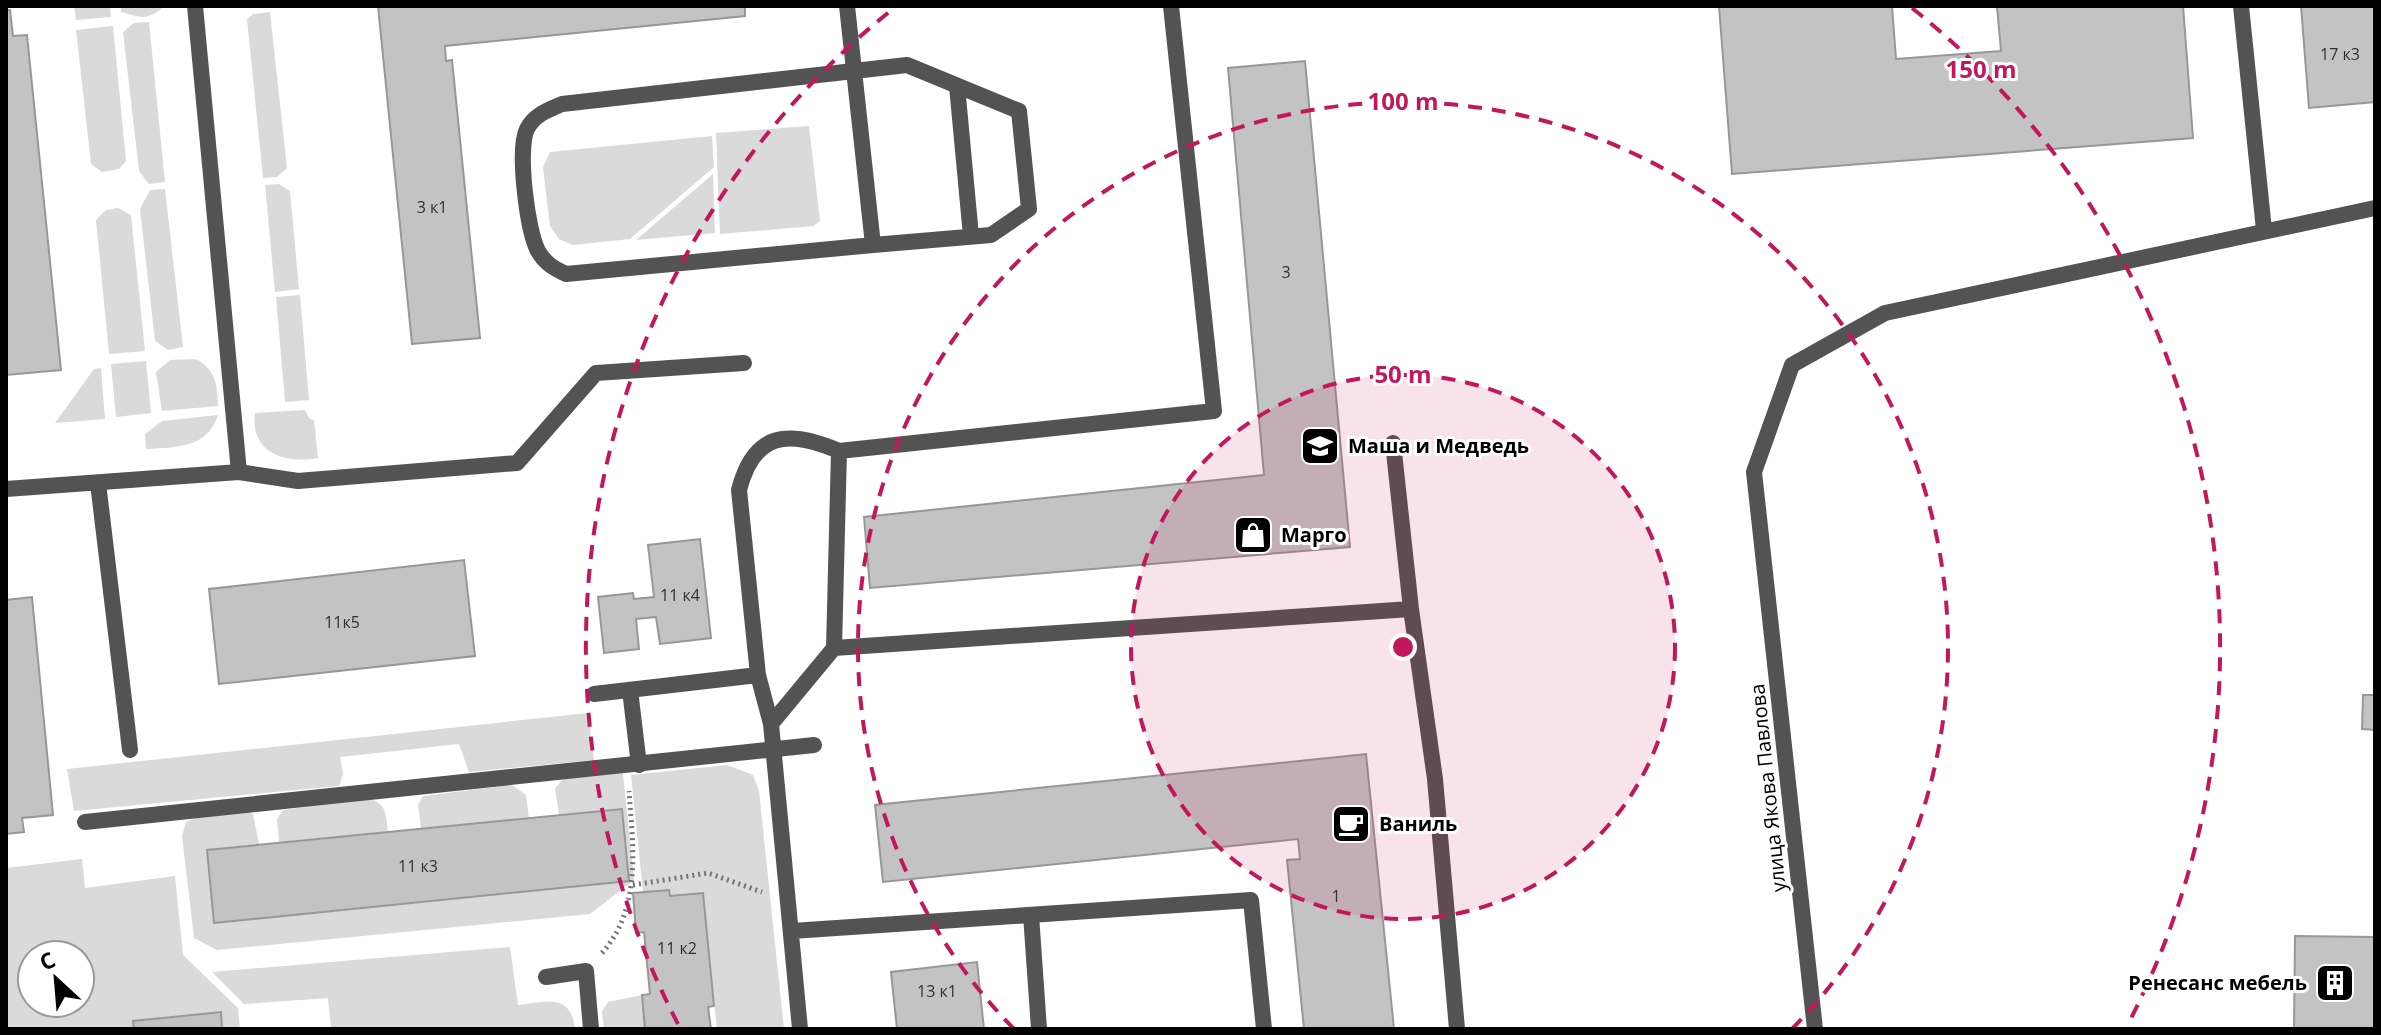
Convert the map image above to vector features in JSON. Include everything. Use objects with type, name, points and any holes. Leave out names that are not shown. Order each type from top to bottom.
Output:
[{"type":"lane","points":[[195,6],[239,472]]},
{"type":"lane","points":[[847,6],[873,245]]},
{"type":"lane","points":[[800,1029],[771,724],[758,675],[739,490],[746,463],[762,447],[781,439],[803,438],[839,451],[1214,411],[1171,6]]},
{"type":"lane","points":[[2241,6],[2264,230]]},
{"type":"lane","points":[[907,65],[1019,111],[1029,209],[991,235],[566,274],[551,267],[533,238],[523,146],[530,123],[540,114],[562,104],[855,71],[907,65]]},
{"type":"lane","points":[[957,86],[971,236]]},
{"type":"lane","name":"улица Якова Павлова","points":[[1815,1029],[1754,472],[1792,365],[1885,313],[2375,208]]},
{"type":"lane","points":[[6,489],[239,472],[298,481],[517,463],[596,373],[744,363]]},
{"type":"lane","points":[[1393,443],[1411,609],[1435,779],[1457,1029]]},
{"type":"lane","points":[[771,724],[834,648],[839,451]]},
{"type":"lane","points":[[98,483],[130,750]]},
{"type":"lane","points":[[834,648],[1411,609]]},
{"type":"lane","points":[[594,694],[758,675]]},
{"type":"lane","points":[[630,690],[633,766]]},
{"type":"lane","points":[[85,822],[814,745]]},
{"type":"lane","points":[[792,931],[1251,900],[1264,1029]]},
{"type":"lane","points":[[1031,915],[1039,1029]]},
{"type":"lane","points":[[546,977],[586,971],[591,1029]]},
{"type":"path","points":[[586,971],[611,944],[635,877],[633,766]]},
{"type":"path","points":[[633,885],[708,873],[762,891],[792,931]]},
{"type":"shaded area","points":[[74,6],[110,6],[111,17],[76,20]]},
{"type":"shaded area","points":[[121,6],[165,6],[152,14],[138,17],[121,12]]},
{"type":"shaded area","points":[[270,12],[287,168],[277,177],[263,178],[247,19],[253,14]]},
{"type":"shaded area","points":[[149,22],[165,182],[149,184],[139,171],[123,32],[134,23]]},
{"type":"shaded area","points":[[113,26],[126,161],[119,169],[102,172],[91,164],[76,30]]},
{"type":"shaded area","points":[[809,126],[820,221],[813,226],[720,234],[716,133]]},
{"type":"shaded area","points":[[712,136],[714,167],[630,239],[573,245],[559,239],[550,226],[543,167],[550,152]]},
{"type":"shaded area","points":[[713,174],[715,233],[636,240]]},
{"type":"shaded area","points":[[279,184],[290,191],[299,289],[275,292],[265,185]]},
{"type":"shaded area","points":[[165,189],[183,347],[168,350],[155,341],[140,209],[150,190]]},
{"type":"shaded area","points":[[118,208],[131,215],[145,351],[109,354],[96,220],[106,210]]},
{"type":"shaded area","points":[[300,295],[309,400],[285,402],[276,297]]},
{"type":"shaded area","points":[[196,359],[208,368],[214,378],[218,406],[162,411],[156,372],[170,360]]},
{"type":"shaded area","points":[[146,361],[151,413],[116,417],[111,364]]},
{"type":"shaded area","points":[[101,368],[105,419],[55,423],[94,369]]},
{"type":"shaded area","points":[[305,410],[314,420],[318,458],[282,457],[272,453],[258,438],[255,413]]},
{"type":"shaded area","points":[[218,415],[213,426],[198,440],[179,446],[146,449],[145,434],[162,421]]},
{"type":"shaded area","points":[[588,713],[594,760],[469,772],[459,744],[340,757],[343,774],[339,786],[74,811],[67,769]]},
{"type":"shaded area","points":[[727,765],[753,775],[759,791],[784,1029],[717,1029],[703,893],[670,896],[669,890],[643,892],[631,775]]},
{"type":"shaded area","points":[[623,773],[634,880],[590,914],[217,950],[194,938],[182,836],[186,822],[193,819],[228,810],[253,814],[259,844],[207,850],[215,923],[628,882],[622,809],[559,815],[555,788],[564,778]]},
{"type":"shaded area","points":[[512,785],[526,795],[529,818],[421,829],[418,805],[423,796]]},
{"type":"shaded area","points":[[370,799],[383,807],[388,832],[279,842],[277,819],[283,810]]},
{"type":"shaded area","points":[[82,859],[85,888],[175,876],[183,955],[238,1008],[240,1029],[222,1029],[220,1012],[134,1021],[134,1029],[6,1029],[6,868]]},
{"type":"shaded area","points":[[510,947],[518,1005],[562,1004],[573,1017],[575,1029],[331,1029],[328,998],[244,1004],[212,972]]},
{"type":"shaded area","points":[[642,995],[645,1029],[604,1029],[602,1011],[608,1002]]},
{"type":"building","points":[[378,6],[745,6],[745,16],[445,46],[446,61],[452,60],[480,338],[412,344]]},
{"type":"building","points":[[1719,6],[1892,6],[1896,59],[2001,51],[1997,6],[2183,6],[2193,138],[1732,174]]},
{"type":"building","points":[[2301,6],[2375,6],[2375,102],[2309,108]]},
{"type":"building","points":[[6,10],[10,10],[13,36],[27,35],[61,370],[6,375]]},
{"type":"building","points":[[1305,61],[1350,547],[870,588],[864,517],[1264,475],[1228,68]]},
{"type":"building","points":[[700,539],[711,638],[660,644],[656,617],[636,619],[639,649],[604,653],[598,597],[633,593],[634,599],[654,597],[648,545]]},
{"type":"building","points":[[464,560],[475,656],[219,684],[209,589]]},
{"type":"building","points":[[32,597],[53,815],[22,818],[24,832],[6,834],[6,600]]},
{"type":"building","points":[[2363,695],[2375,695],[2375,730],[2362,729]]},
{"type":"building","points":[[1366,754],[1394,1029],[1304,1029],[1287,860],[1300,859],[1298,839],[883,882],[875,805]]},
{"type":"building","points":[[622,809],[629,881],[214,923],[207,850]]},
{"type":"building","points":[[669,890],[670,896],[703,893],[714,1006],[708,1007],[711,1029],[645,1029],[642,995],[650,994],[644,932],[636,933],[633,893]]},
{"type":"building","name":"Ренесанс мебель","points":[[2295,936],[2375,937],[2375,1029],[2294,1029]]},
{"type":"building","points":[[977,962],[984,1029],[897,1029],[891,972]]},
{"type":"building","points":[[221,1012],[222,1029],[134,1029],[133,1021]]},
{"type":"place","name":"Маша и Медведь","points":[[1320,446]]},
{"type":"place","name":"Марго","points":[[1253,535]]},
{"type":"place","name":"Ваниль","points":[[1351,824]]},
{"type":"place","name":"Ренесанс мебель","points":[[2335,983]]}]
